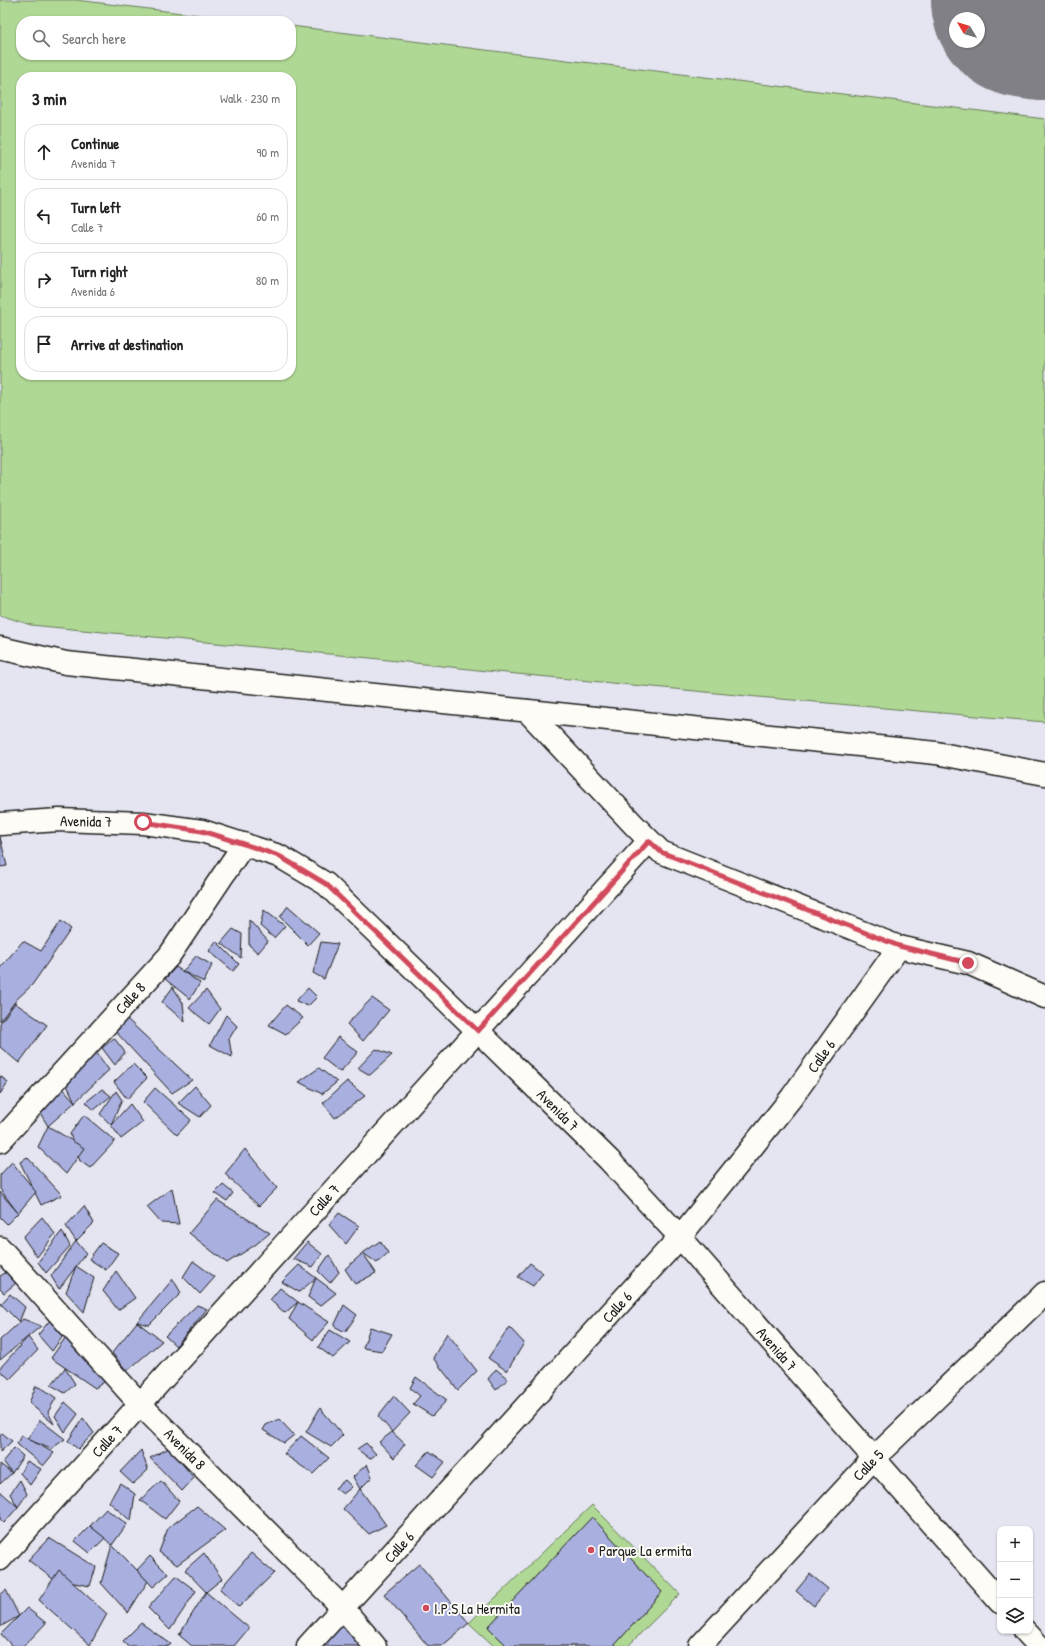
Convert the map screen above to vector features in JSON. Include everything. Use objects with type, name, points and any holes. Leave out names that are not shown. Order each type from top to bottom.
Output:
[{"type":"street","points":[[0,648],[66,663],[936,753],[1045,774]]},
{"type":"street","points":[[527,711],[661,852],[899,946],[968,963],[1045,997]]},
{"type":"street","name":"Avenida 7","points":[[0,824],[59,820],[143,822],[202,831],[279,856],[326,884],[609,1160],[680,1237],[873,1459],[997,1599]]},
{"type":"street","name":"Calle 7","points":[[0,1560],[649,841]]},
{"type":"street","name":"Calle 8","points":[[0,1141],[169,956],[244,844]]},
{"type":"street","name":"Calle 6","points":[[308,1646],[680,1237],[792,1097],[899,946]]},
{"type":"street","name":"Avenida 8","points":[[0,1248],[140,1404],[343,1608],[375,1646]]},
{"type":"street","name":"Calle 5","points":[[700,1646],[873,1459],[1045,1293]]},
{"type":"street","points":[[1028,1634],[1038,1646]]},
{"type":"green space","points":[[0,0],[76,0],[206,16],[16,16],[16,60],[296,60],[296,27],[1045,119],[1045,722],[496,672],[370,658],[31,625],[0,615]]},
{"type":"green space","name":"Parque La ermita","points":[[592,1505],[680,1594],[628,1646],[494,1646],[469,1623]]},
{"type":"building","points":[[0,837],[7,866],[0,867]]},
{"type":"building","points":[[288,906],[319,933],[308,945],[280,917]]},
{"type":"building","points":[[264,910],[285,926],[274,938],[260,926]]},
{"type":"building","points":[[249,920],[268,941],[258,953],[249,945]]},
{"type":"building","points":[[61,921],[71,929],[32,985],[17,999],[0,1021],[0,968],[23,941],[41,951]]},
{"type":"building","points":[[233,929],[242,934],[241,958],[221,943]]},
{"type":"building","points":[[216,941],[239,964],[233,971],[209,951]]},
{"type":"building","points":[[321,942],[338,944],[324,979],[313,973]]},
{"type":"building","points":[[196,956],[212,965],[204,982],[182,971]]},
{"type":"building","points":[[176,967],[200,983],[190,999],[165,979]]},
{"type":"building","points":[[173,987],[183,1003],[185,1022],[162,1002]]},
{"type":"building","points":[[308,988],[317,997],[308,1006],[296,1001]]},
{"type":"building","points":[[206,990],[220,1009],[209,1024],[189,1008]]},
{"type":"building","points":[[372,998],[389,1010],[363,1041],[347,1024]]},
{"type":"building","points":[[15,1003],[47,1025],[19,1063],[0,1047],[0,1023]]},
{"type":"building","points":[[286,1005],[303,1018],[286,1034],[269,1025]]},
{"type":"building","points":[[226,1015],[237,1026],[229,1039],[232,1057],[210,1045]]},
{"type":"building","points":[[127,1019],[192,1080],[172,1093],[116,1032]]},
{"type":"building","points":[[338,1037],[358,1052],[340,1072],[322,1058]]},
{"type":"building","points":[[114,1038],[125,1052],[115,1065],[102,1048]]},
{"type":"building","points":[[93,1048],[109,1070],[75,1102],[65,1081]]},
{"type":"building","points":[[376,1049],[392,1055],[370,1075],[358,1068]]},
{"type":"building","points":[[133,1064],[147,1078],[127,1099],[114,1082]]},
{"type":"building","points":[[319,1068],[337,1082],[322,1094],[299,1082]]},
{"type":"building","points":[[0,1076],[8,1082],[0,1094]]},
{"type":"building","points":[[347,1081],[365,1096],[335,1118],[323,1103]]},
{"type":"building","points":[[60,1085],[75,1102],[48,1126],[40,1113]]},
{"type":"building","points":[[195,1086],[211,1105],[200,1117],[178,1103]]},
{"type":"building","points":[[155,1088],[191,1120],[177,1135],[143,1102]]},
{"type":"building","points":[[102,1089],[111,1096],[94,1110],[86,1102]]},
{"type":"building","points":[[116,1091],[122,1100],[111,1125],[100,1114]]},
{"type":"building","points":[[130,1104],[143,1122],[121,1139],[111,1125]]},
{"type":"building","points":[[84,1115],[115,1141],[90,1168],[80,1161],[70,1134]]},
{"type":"building","points":[[48,1126],[84,1148],[66,1174],[38,1147]]},
{"type":"building","points":[[245,1149],[277,1188],[259,1206],[225,1174]]},
{"type":"building","points":[[27,1157],[62,1195],[41,1205],[20,1162]]},
{"type":"building","points":[[12,1162],[36,1192],[18,1213],[0,1189],[0,1175]]},
{"type":"building","points":[[223,1185],[233,1193],[227,1201],[215,1193]]},
{"type":"building","points":[[172,1188],[179,1224],[161,1223],[147,1207]]},
{"type":"building","points":[[0,1192],[18,1213],[7,1224],[0,1217]]},
{"type":"building","points":[[217,1200],[270,1233],[255,1245],[227,1263],[189,1233]]},
{"type":"building","points":[[84,1206],[94,1223],[76,1241],[66,1226]]},
{"type":"building","points":[[339,1213],[359,1226],[346,1244],[329,1225]]},
{"type":"building","points":[[42,1217],[55,1234],[37,1257],[23,1237]]},
{"type":"building","points":[[62,1231],[70,1246],[46,1273],[38,1262]]},
{"type":"building","points":[[76,1241],[86,1253],[59,1289],[51,1276]]},
{"type":"building","points":[[380,1241],[388,1253],[377,1263],[363,1253]]},
{"type":"building","points":[[307,1242],[322,1254],[313,1267],[293,1259]]},
{"type":"building","points":[[101,1243],[118,1253],[106,1270],[89,1259]]},
{"type":"building","points":[[363,1253],[376,1273],[355,1284],[345,1269]]},
{"type":"building","points":[[329,1255],[339,1272],[330,1283],[318,1271]]},
{"type":"building","points":[[193,1261],[215,1277],[200,1294],[183,1277]]},
{"type":"building","points":[[530,1263],[543,1273],[533,1286],[518,1277]]},
{"type":"building","points":[[299,1265],[316,1278],[299,1292],[282,1282]]},
{"type":"building","points":[[76,1266],[94,1278],[84,1312],[66,1292]]},
{"type":"building","points":[[116,1271],[135,1298],[118,1310],[103,1291]]},
{"type":"building","points":[[7,1272],[16,1283],[4,1293],[0,1289],[0,1276]]},
{"type":"building","points":[[316,1278],[336,1293],[320,1306],[308,1297]]},
{"type":"building","points":[[173,1279],[181,1293],[149,1325],[137,1322]]},
{"type":"building","points":[[280,1288],[298,1302],[285,1313],[270,1300]]},
{"type":"building","points":[[10,1294],[25,1307],[19,1322],[1,1304]]},
{"type":"building","points":[[298,1302],[329,1322],[313,1340],[289,1319]]},
{"type":"building","points":[[197,1305],[207,1309],[176,1346],[165,1336]]},
{"type":"building","points":[[344,1305],[357,1315],[345,1332],[334,1326]]},
{"type":"building","points":[[23,1319],[41,1326],[0,1360],[0,1340]]},
{"type":"building","points":[[51,1319],[63,1336],[52,1351],[38,1335]]},
{"type":"building","points":[[137,1322],[162,1341],[127,1371],[112,1353]]},
{"type":"building","points":[[370,1327],[392,1334],[382,1351],[363,1348]]},
{"type":"building","points":[[509,1327],[524,1343],[507,1371],[488,1358]]},
{"type":"building","points":[[330,1330],[350,1342],[333,1358],[318,1347]]},
{"type":"building","points":[[447,1333],[477,1371],[458,1390],[433,1358]]},
{"type":"building","points":[[68,1334],[113,1376],[95,1388],[51,1358]]},
{"type":"building","points":[[28,1337],[38,1350],[10,1379],[0,1371],[0,1368]]},
{"type":"building","points":[[65,1368],[75,1384],[65,1393],[51,1385]]},
{"type":"building","points":[[496,1369],[508,1379],[496,1390],[488,1379]]},
{"type":"building","points":[[416,1377],[447,1400],[432,1416],[413,1404],[420,1396],[410,1388]]},
{"type":"building","points":[[36,1386],[45,1390],[56,1398],[48,1412],[54,1424],[29,1403]]},
{"type":"building","points":[[394,1396],[410,1413],[392,1432],[378,1416]]},
{"type":"building","points":[[65,1402],[78,1414],[65,1432],[55,1416]]},
{"type":"building","points":[[320,1408],[343,1435],[331,1447],[306,1432]]},
{"type":"building","points":[[83,1418],[94,1433],[78,1449],[68,1441]]},
{"type":"building","points":[[279,1419],[294,1435],[284,1443],[263,1430],[266,1425]]},
{"type":"building","points":[[40,1420],[65,1439],[51,1449],[27,1439]]},
{"type":"building","points":[[392,1432],[405,1444],[394,1458],[379,1442]]},
{"type":"building","points":[[2,1433],[12,1441],[0,1452],[0,1436]]},
{"type":"building","points":[[21,1435],[54,1453],[43,1466],[17,1444]]},
{"type":"building","points":[[301,1436],[329,1458],[313,1474],[284,1454]]},
{"type":"building","points":[[366,1443],[376,1454],[370,1459],[357,1449]]},
{"type":"building","points":[[14,1448],[23,1456],[12,1473],[3,1461]]},
{"type":"building","points":[[169,1448],[194,1478],[182,1491],[150,1458]]},
{"type":"building","points":[[141,1450],[148,1470],[133,1484],[120,1472]]},
{"type":"building","points":[[429,1451],[445,1462],[433,1477],[416,1465]]},
{"type":"building","points":[[27,1461],[41,1469],[30,1485],[20,1473]]},
{"type":"building","points":[[0,1464],[12,1473],[0,1484]]},
{"type":"building","points":[[367,1464],[372,1477],[360,1489],[353,1477]]},
{"type":"building","points":[[20,1480],[27,1494],[18,1507],[10,1494]]},
{"type":"building","points":[[345,1480],[352,1487],[343,1494],[335,1488]]},
{"type":"building","points":[[161,1481],[179,1501],[165,1519],[140,1500]]},
{"type":"building","points":[[120,1483],[135,1494],[131,1521],[109,1502]]},
{"type":"building","points":[[360,1489],[386,1525],[369,1534],[343,1509]]},
{"type":"building","points":[[0,1491],[18,1507],[4,1523],[0,1519]]},
{"type":"building","points":[[197,1506],[225,1530],[177,1565],[159,1552],[168,1528]]},
{"type":"building","points":[[106,1509],[127,1524],[112,1545],[90,1526]]},
{"type":"building","name":"Parque La ermita","points":[[592,1517],[662,1592],[614,1646],[507,1646],[488,1627]]},
{"type":"building","points":[[90,1526],[105,1538],[90,1553],[75,1541]]},
{"type":"building","points":[[49,1538],[96,1567],[90,1586],[53,1579],[28,1560]]},
{"type":"building","points":[[112,1545],[148,1581],[128,1613],[101,1583]]},
{"type":"building","points":[[204,1553],[222,1579],[206,1592],[185,1570]]},
{"type":"building","points":[[251,1553],[274,1573],[239,1607],[220,1589]]},
{"type":"building","points":[[150,1556],[168,1574],[153,1587],[137,1570]]},
{"type":"building","name":"I.P.S La Hermita","points":[[419,1564],[469,1623],[442,1646],[428,1646],[384,1594]]},
{"type":"building","points":[[59,1570],[107,1614],[90,1645],[39,1600]]},
{"type":"building","points":[[810,1574],[828,1589],[814,1606],[796,1591]]},
{"type":"building","points":[[176,1576],[196,1591],[170,1630],[148,1608]]},
{"type":"building","points":[[6,1590],[19,1616],[0,1627],[0,1595]]},
{"type":"building","points":[[206,1592],[249,1628],[234,1646],[192,1646],[179,1635]]},
{"type":"building","points":[[27,1608],[46,1623],[24,1646],[12,1646],[1,1634]]},
{"type":"building","points":[[346,1622],[365,1646],[322,1646]]},
{"type":"building","points":[[141,1623],[171,1644],[169,1646],[127,1646],[123,1641]]},
{"type":"runway","points":[[1030,0],[1045,2]]},
{"type":"place","name":"Parque La ermita","points":[[591,1550]]},
{"type":"place","name":"I.P.S La Hermita","points":[[426,1608]]},
{"type":"route","points":[[143,822],[202,831],[244,844],[279,856],[326,884],[478,1031],[649,841],[661,852],[899,946],[968,963]]}]
